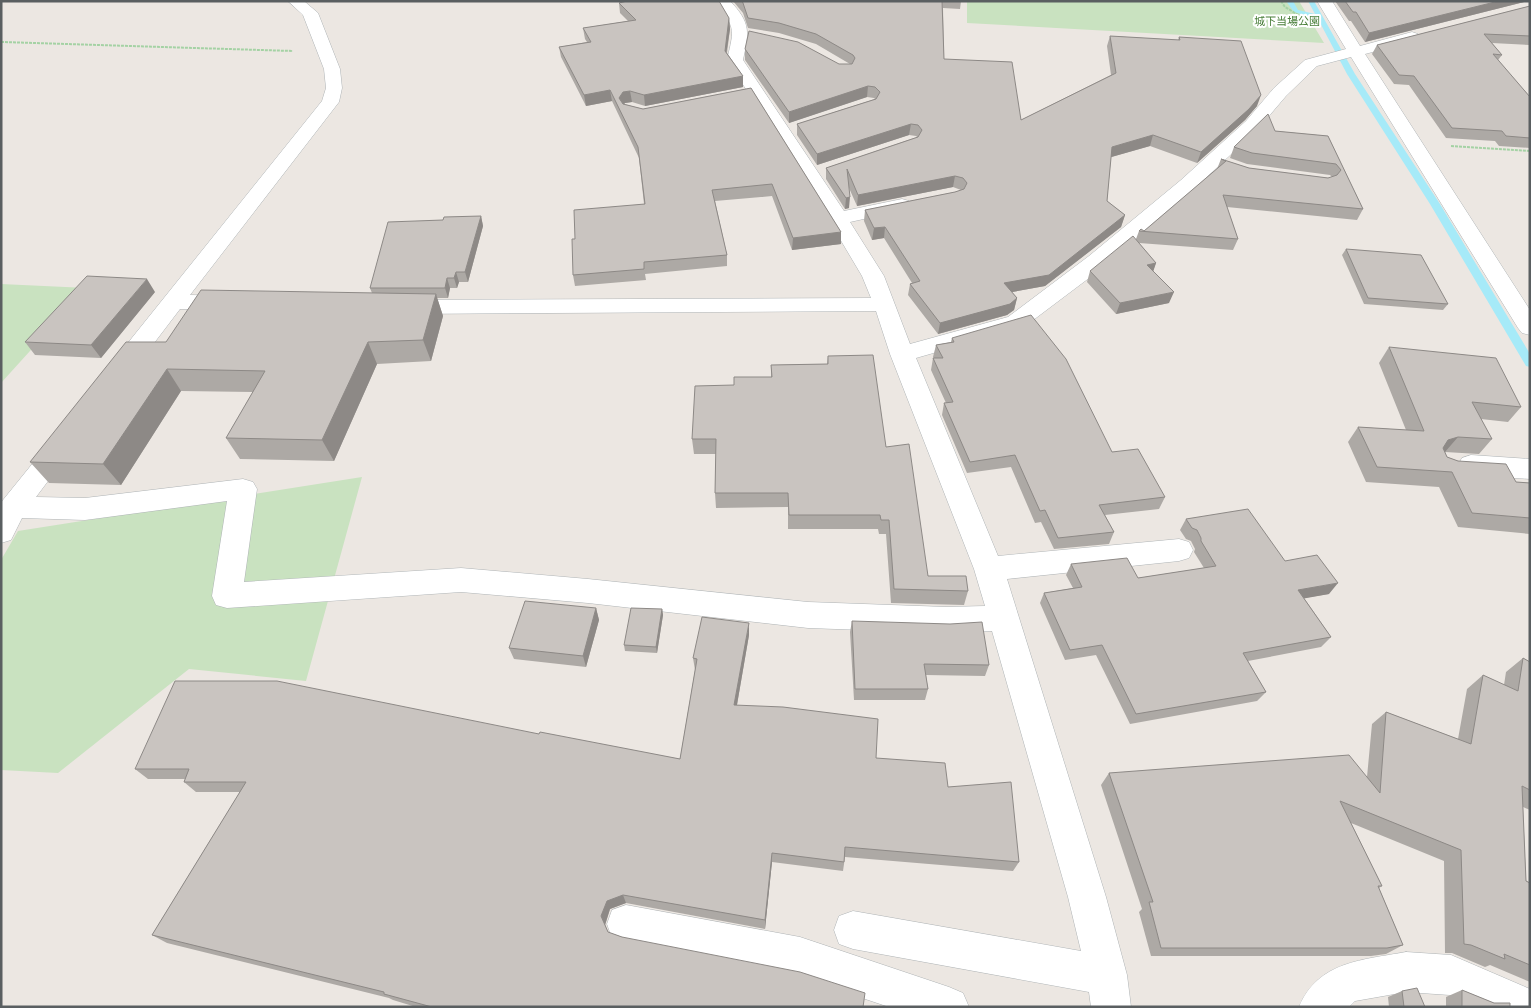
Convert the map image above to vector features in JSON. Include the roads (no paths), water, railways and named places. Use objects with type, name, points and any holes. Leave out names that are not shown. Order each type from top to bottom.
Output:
[{"type":"street","points":[[106,388],[330,102],[334,88],[332,69],[310,13],[295,1]]},
{"type":"street","points":[[722,1],[750,35],[735,60],[742,72],[748,92],[793,128],[821,172],[838,218],[873,276],[902,354],[989,568],[1087,897],[1109,991],[853,930]]},
{"type":"street","points":[[1324,1],[1346,54],[1413,143],[1530,328]]},
{"type":"street","points":[[902,354],[1016,322],[1097,261],[1214,161],[1252,125],[1280,92],[1311,63],[1424,34]]},
{"type":"street","points":[[1214,161],[1237,168]]},
{"type":"street","points":[[838,218],[924,201]]},
{"type":"street","points":[[172,302],[250,304]]},
{"type":"street","points":[[384,306],[833,306],[885,304]]},
{"type":"street","points":[[7,520],[75,428]]},
{"type":"street","points":[[1445,464],[1530,469]]},
{"type":"street","points":[[7,520],[243,489],[227,596],[461,580],[588,591],[808,615],[947,620],[1005,618]]},
{"type":"street","points":[[989,568],[1179,550]]},
{"type":"street","points":[[626,924],[800,957],[948,1007]]},
{"type":"street","points":[[1318,1007],[1344,983],[1406,972],[1451,975],[1525,1007]]},
{"type":"waterway","points":[[1289,1],[1296,11],[1320,18]]},
{"type":"waterway","points":[[1311,1],[1351,74],[1435,204],[1530,363]]},
{"type":"park label","name":"城下当場公園","points":[[1287,21]]}]
